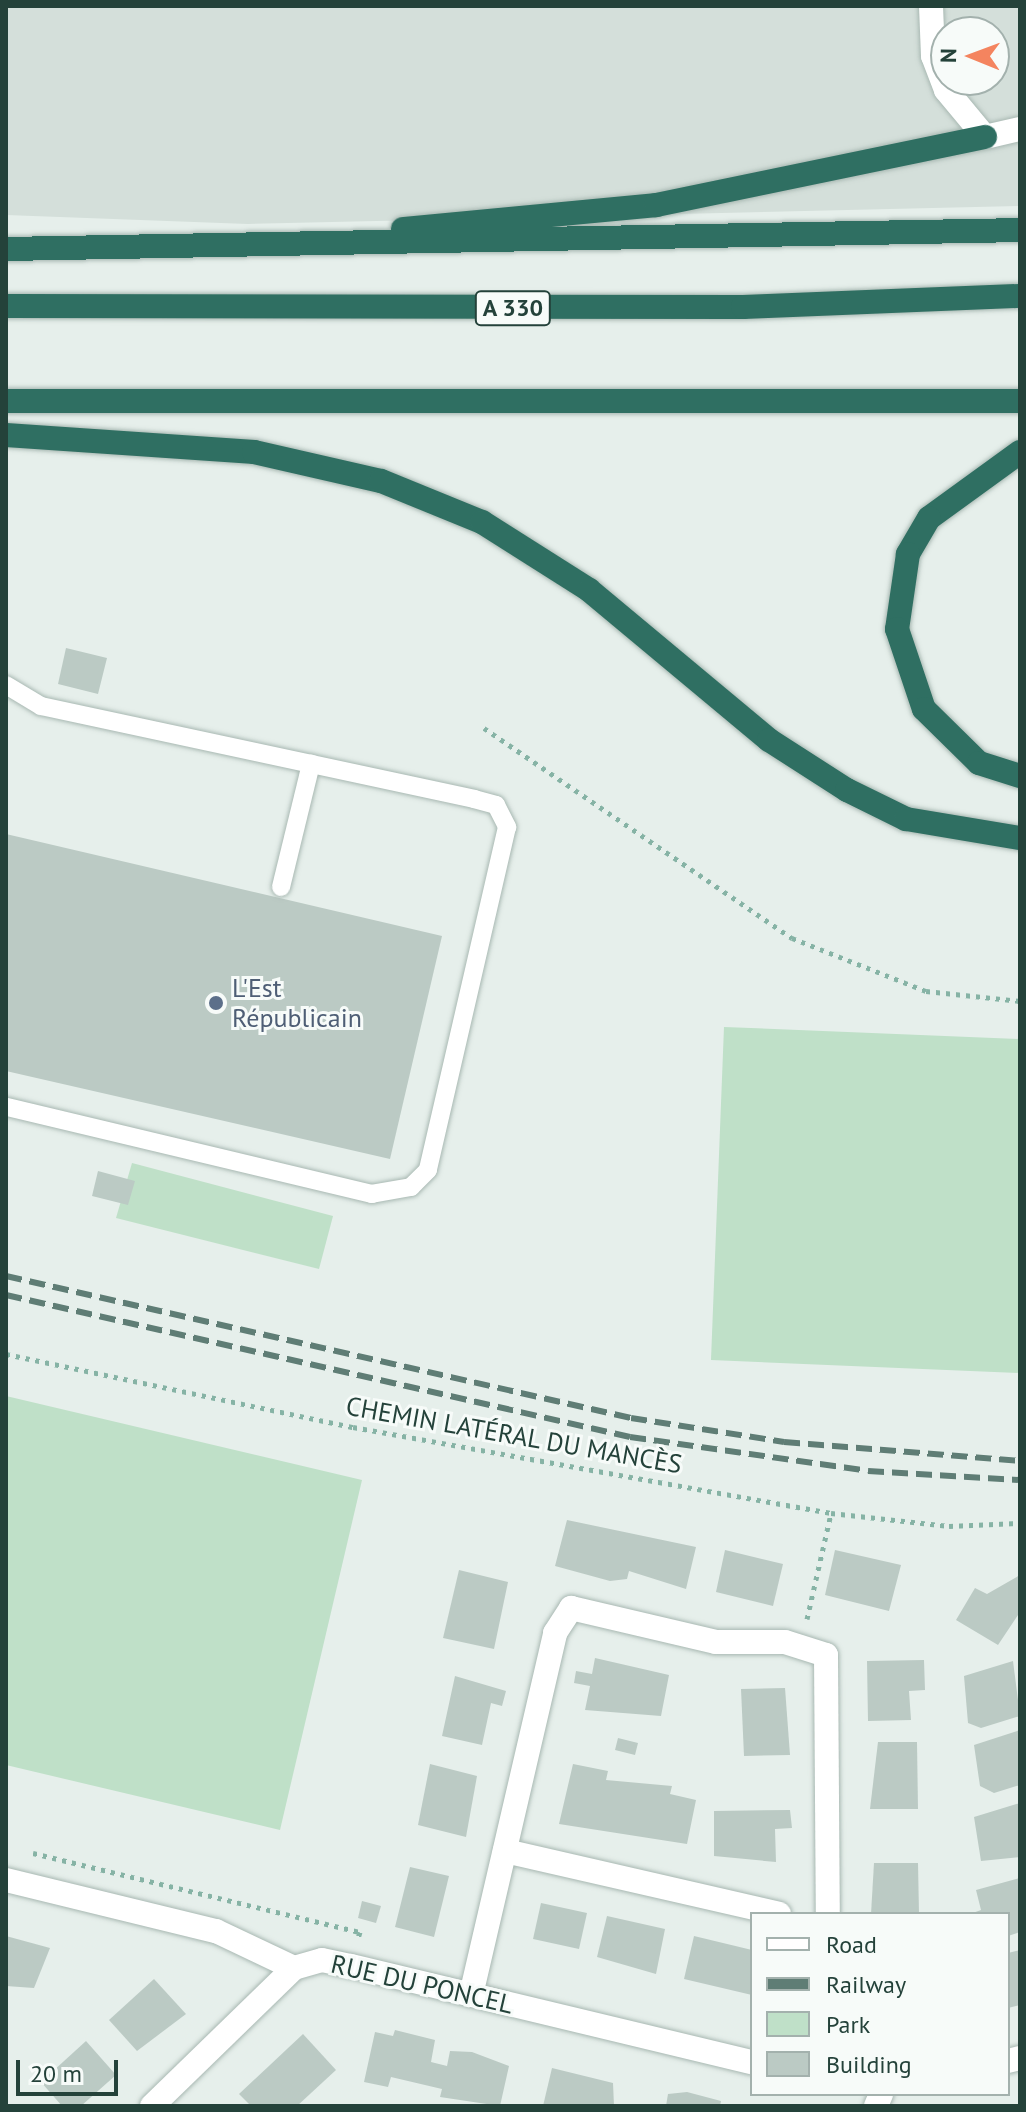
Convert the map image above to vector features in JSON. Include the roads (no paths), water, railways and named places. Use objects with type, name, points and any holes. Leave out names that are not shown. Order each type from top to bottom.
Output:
[{"type":"highway","points":[[217,244],[656,205],[985,137]]},
{"type":"highway","points":[[6,249],[1020,230]]},
{"type":"highway","name":"A 330","points":[[6,306],[743,307],[1020,296]]},
{"type":"highway","points":[[6,401],[1020,401]]},
{"type":"highway","points":[[6,435],[254,452],[381,481],[482,522],[589,590],[769,740],[847,790],[906,819],[1020,838]]},
{"type":"highway","points":[[1020,452],[929,518],[908,554],[897,629],[924,709],[979,763],[1020,776]]},
{"type":"street","points":[[931,6],[933,56],[946,90],[985,137],[1020,129]]},
{"type":"street","points":[[471,1995],[555,1633],[571,1608],[716,1642],[802,1648],[826,1655],[828,1912]]},
{"type":"street","points":[[505,1851],[770,1912]]},
{"type":"street","name":"RUE DU PONCEL","points":[[6,1880],[216,1931],[294,1968],[322,1960],[750,2062]]},
{"type":"street","points":[[152,2106],[294,1968]]},
{"type":"lane","points":[[6,685],[41,706],[496,805],[507,827],[428,1170],[395,1195],[372,1194],[6,1107]]},
{"type":"lane","points":[[281,887],[311,764]]},
{"type":"railway","points":[[6,1276],[631,1418],[784,1442],[1020,1461]]},
{"type":"railway","points":[[6,1295],[630,1437],[868,1471],[1020,1480]]},
{"type":"place","name":"L'Est Républicain","points":[[216,1003]]}]
